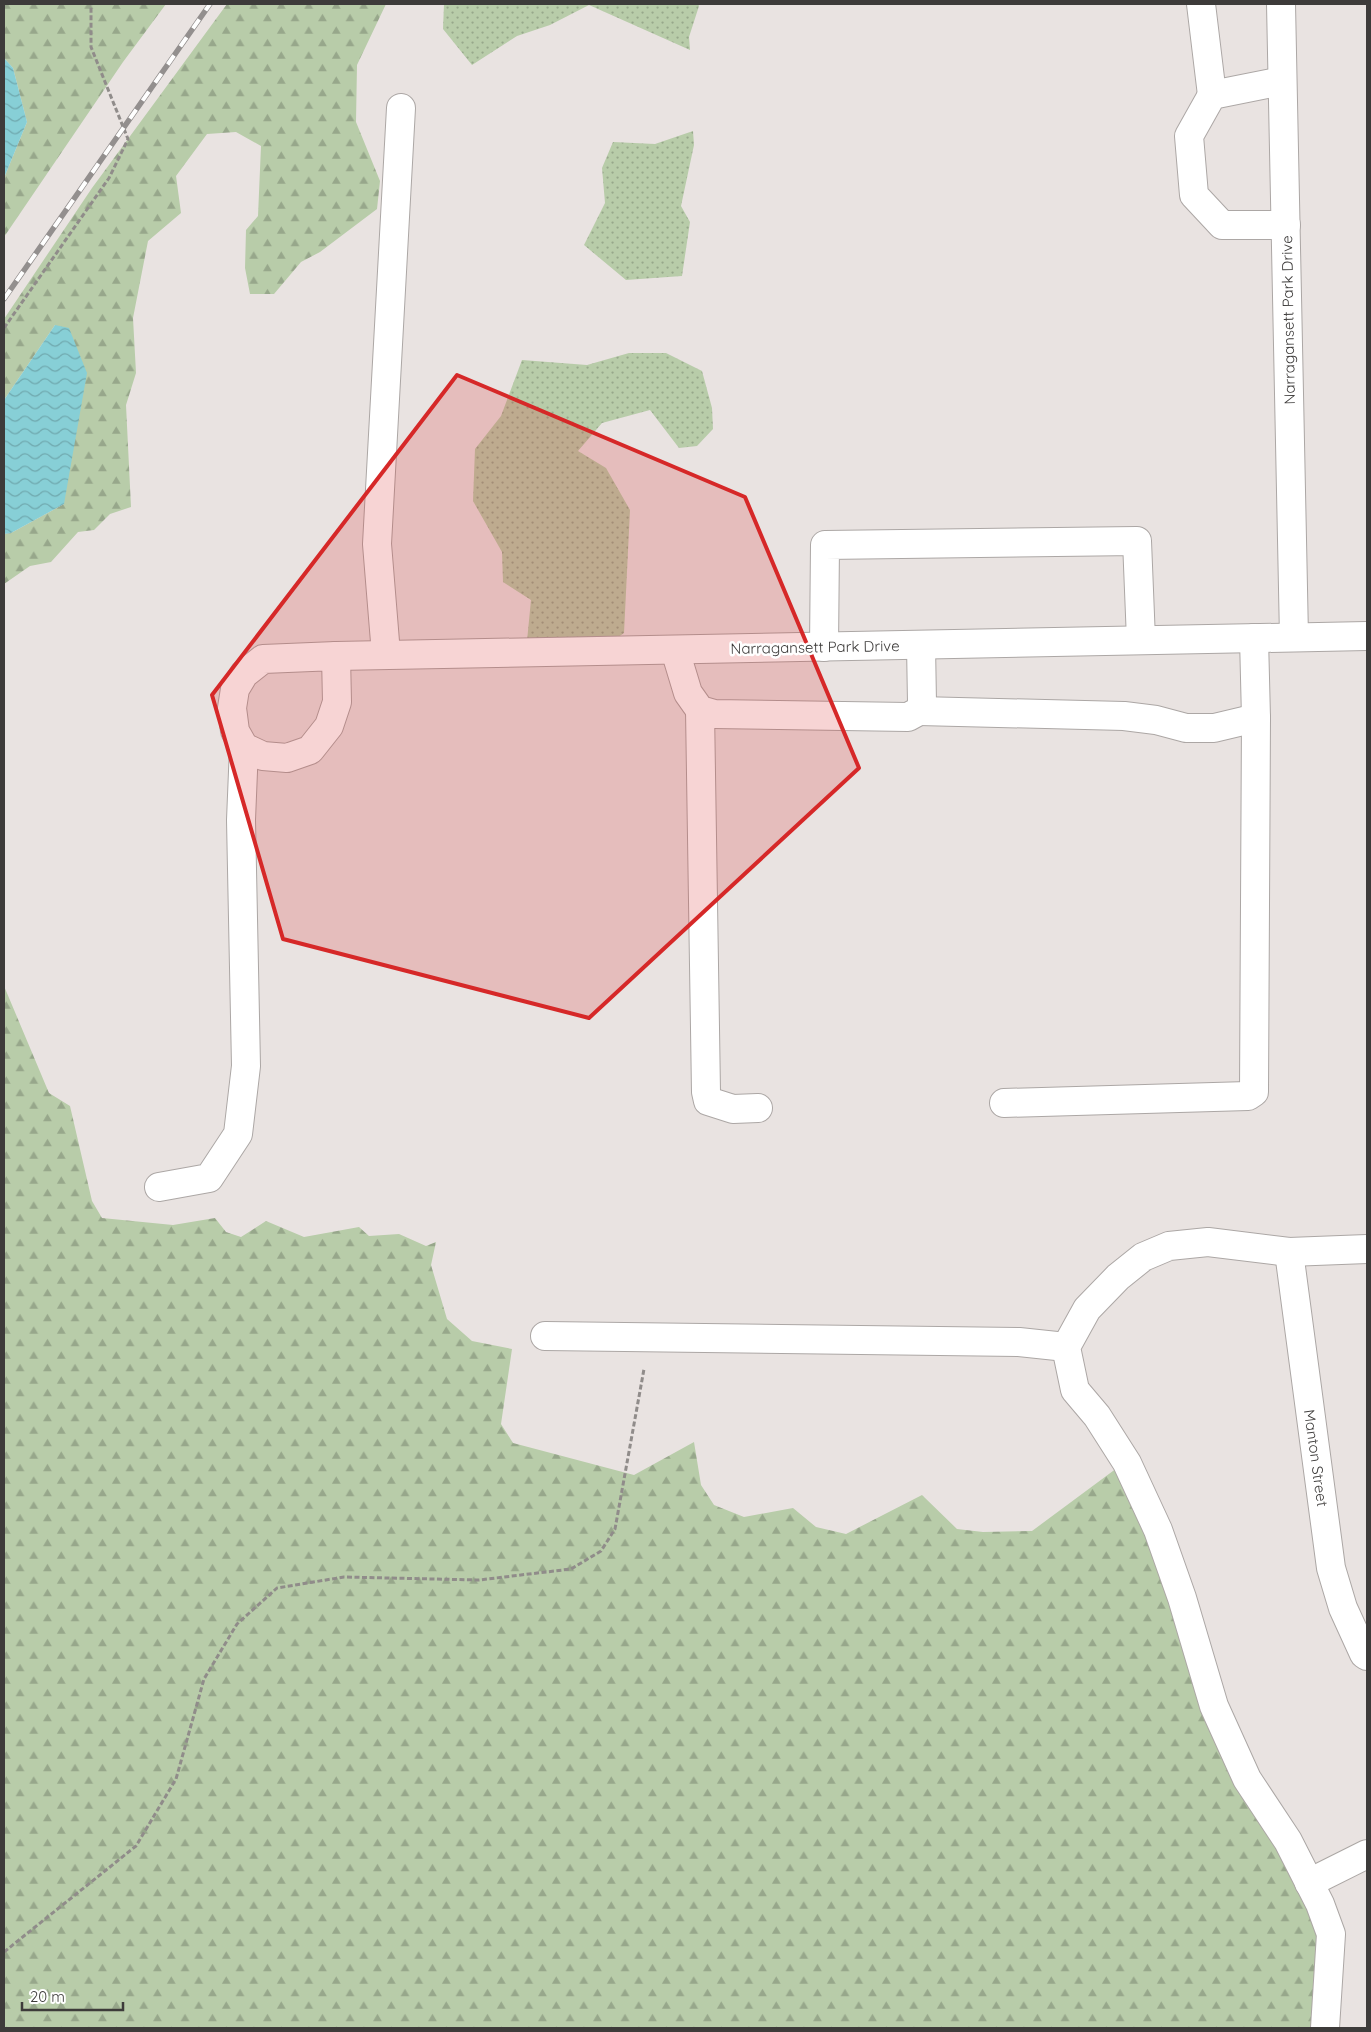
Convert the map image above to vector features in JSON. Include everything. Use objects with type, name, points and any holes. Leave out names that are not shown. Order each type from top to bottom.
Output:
[{"type":"street","points":[[1201,4],[1212,95],[1189,136],[1194,195],[1222,225],[1286,225]]},
{"type":"street","name":"Narragansett Park Drive","points":[[1281,4],[1294,637]]},
{"type":"street","points":[[1212,95],[1282,81]]},
{"type":"street","points":[[386,654],[377,544],[402,108]]},
{"type":"street","points":[[824,647],[825,545],[1137,541],[1141,640]]},
{"type":"street","name":"Narragansett Park Drive","points":[[244,747],[235,731],[232,708],[235,689],[244,674],[263,659],[386,654],[1367,636]]},
{"type":"street","points":[[1004,1103],[1248,1096],[1254,1092],[1256,718],[1254,638]]},
{"type":"street","points":[[919,711],[922,703],[921,645]]},
{"type":"street","points":[[675,650],[688,693],[700,710],[706,1092],[708,1101],[733,1109],[758,1108]]},
{"type":"street","points":[[159,1187],[209,1178],[238,1134],[246,1066],[240,820],[244,747],[263,756],[287,758],[310,750],[329,726],[337,702],[336,656]]},
{"type":"street","points":[[700,710],[714,714],[908,717],[919,711],[1124,716],[1156,720],[1186,728],[1214,728],[1256,718]]},
{"type":"street","points":[[1325,2028],[1331,1934],[1320,1904],[1288,1840],[1247,1779],[1214,1706],[1182,1598],[1158,1530],[1127,1463],[1097,1416],[1075,1390],[1066,1347],[1087,1309],[1118,1277],[1143,1257],[1169,1246],[1208,1242],[1289,1252],[1367,1249]]},
{"type":"street","name":"Manton Street","points":[[1289,1252],[1331,1568],[1343,1608],[1364,1654],[1367,1656]]},
{"type":"street","points":[[545,1336],[1019,1342],[1066,1347]]},
{"type":"street","points":[[1309,1883],[1367,1854]]},
{"type":"path","points":[[4,328],[108,178],[128,139],[91,47],[91,4]]},
{"type":"path","points":[[4,1952],[136,1846],[176,1779],[204,1678],[237,1624],[277,1588],[344,1577],[479,1580],[571,1569],[601,1551],[615,1529],[650,1338]]},
{"type":"highlighted area","points":[[457,375],[745,497],[859,768],[589,1018],[283,939],[212,695]]},
{"type":"green space","points":[[4,4],[166,4],[123,62],[4,237],[4,178],[27,122],[13,68],[4,58]]},
{"type":"green space","points":[[227,4],[386,4],[357,65],[356,122],[380,181],[377,209],[320,252],[301,262],[274,294],[250,294],[245,268],[246,230],[258,216],[261,146],[236,132],[207,134],[176,176],[181,213],[148,241],[133,318],[136,373],[126,405],[131,507],[110,514],[94,530],[78,532],[51,562],[30,566],[4,584],[4,534],[11,533],[64,504],[55,325],[4,400],[4,319],[92,188]]},
{"type":"green space","points":[[444,4],[698,4],[699,6],[689,37],[690,50],[589,5],[550,25],[517,36],[472,65],[443,29]]},
{"type":"green space","points":[[693,131],[694,145],[681,206],[690,222],[682,276],[626,280],[584,245],[605,203],[602,168],[613,142],[655,144]]},
{"type":"green space","points":[[629,353],[666,353],[702,371],[712,408],[713,429],[697,446],[679,448],[650,410],[602,423],[578,451],[606,468],[630,510],[624,633],[617,638],[527,641],[531,600],[503,582],[502,552],[473,501],[475,449],[501,416],[522,360],[587,365]]},
{"type":"green space","points":[[4,986],[49,1093],[70,1106],[92,1201],[102,1218],[173,1225],[215,1218],[226,1232],[241,1237],[266,1221],[304,1237],[359,1227],[369,1236],[399,1234],[426,1246],[436,1242],[431,1265],[447,1319],[472,1341],[512,1349],[501,1424],[513,1443],[634,1475],[694,1442],[701,1485],[714,1505],[744,1517],[793,1508],[816,1527],[846,1534],[922,1495],[957,1529],[983,1532],[1032,1531],[1117,1468],[1126,1469],[1210,1706],[1318,1885],[1319,2028],[4,2028]]},
{"type":"water","points":[[4,58],[13,68],[27,122],[4,178]]},
{"type":"water","points":[[55,325],[69,328],[87,373],[64,504],[11,533],[4,534],[4,400]]},
{"type":"railway","points":[[4,299],[210,4]]}]
